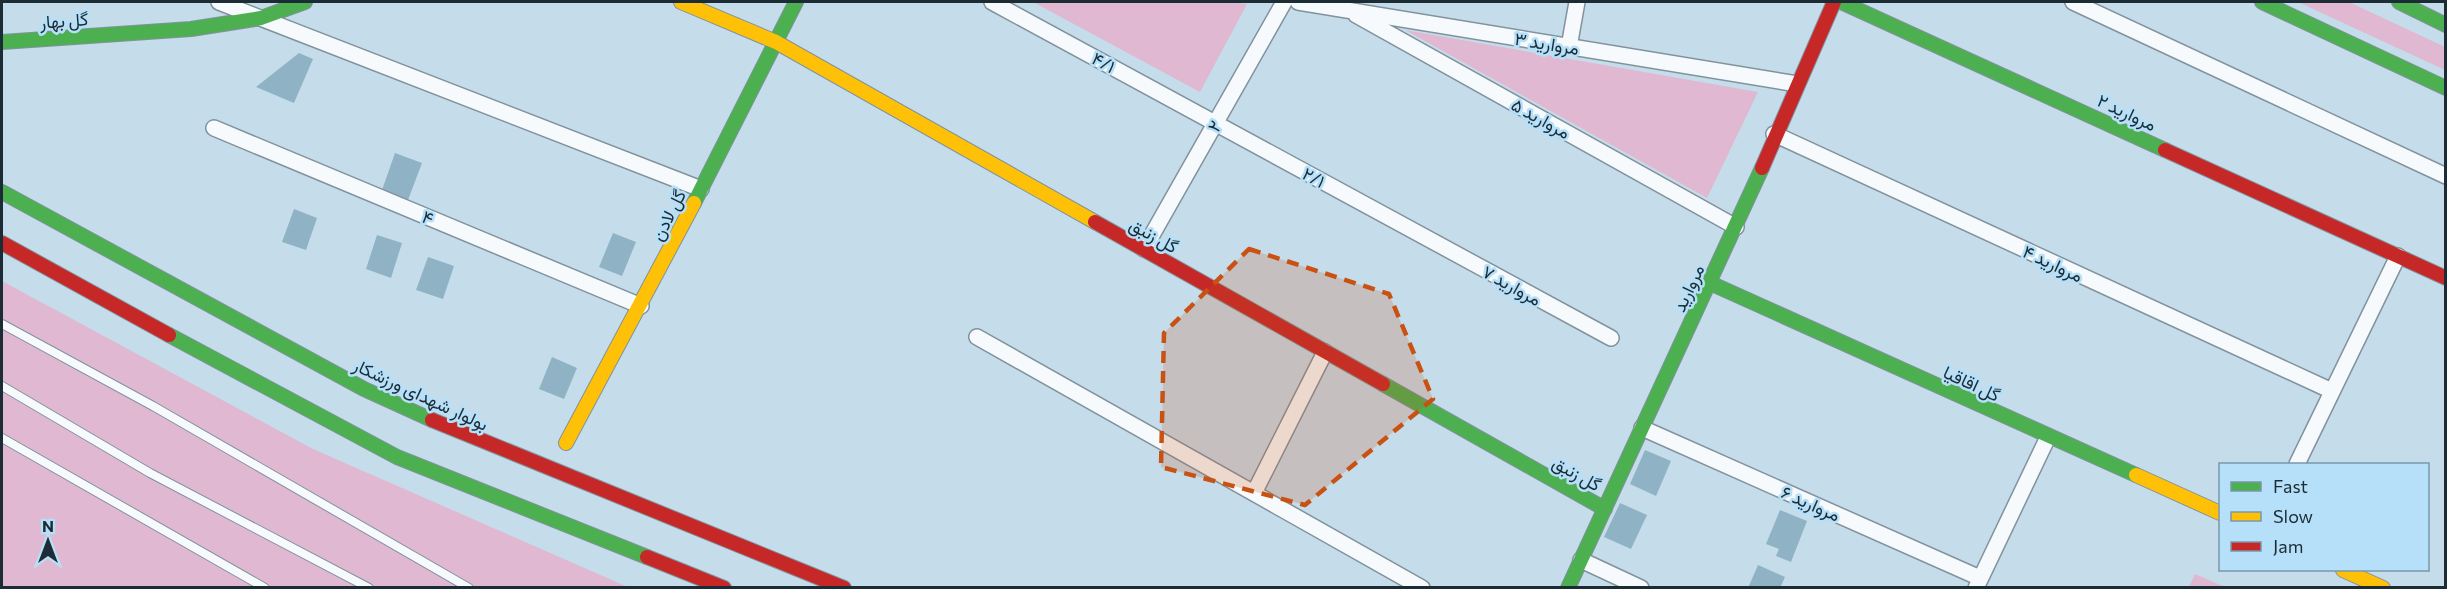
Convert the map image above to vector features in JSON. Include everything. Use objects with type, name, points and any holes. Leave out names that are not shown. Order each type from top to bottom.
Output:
[{"type":"street","points":[[219,2],[701,189]]},
{"type":"street","name":"گل بهار","points":[[2,42],[191,29],[261,18],[305,2]]},
{"type":"street","name":"گل زنبق","points":[[681,2],[776,42],[1605,509]]},
{"type":"street","name":"گل لادن","points":[[566,443],[641,306],[796,2]]},
{"type":"street","name":"۴/۱","points":[[992,2],[1215,123]]},
{"type":"street","name":"۲","points":[[1144,249],[1284,2]]},
{"type":"street","name":"مروارید ۳","points":[[1298,2],[1797,84]]},
{"type":"street","points":[[1569,47],[1577,2]]},
{"type":"street","name":"مروارید","points":[[1568,588],[1736,227],[1774,134],[1834,2]]},
{"type":"street","name":"مروارید ۲","points":[[1841,2],[2445,278]]},
{"type":"street","points":[[2073,2],[2445,176]]},
{"type":"street","points":[[2262,2],[2445,88]]},
{"type":"street","points":[[2399,2],[2445,25]]},
{"type":"street","name":"مروارید ۵","points":[[1346,9],[1736,227]]},
{"type":"street","name":"۲/۱","points":[[1215,123],[1413,231]]},
{"type":"street","name":"۴","points":[[214,128],[641,306]]},
{"type":"street","name":"مروارید ۴","points":[[1774,134],[2332,391]]},
{"type":"street","name":"بولوار شهدای ورزشکار","points":[[2,192],[364,389],[473,439],[844,588]]},
{"type":"street","name":"مروارید ۷","points":[[1413,231],[1611,338]]},
{"type":"street","points":[[2,243],[267,389],[398,457],[724,588]]},
{"type":"street","points":[[2298,463],[2398,256]]},
{"type":"street","name":"گل اقاقیا","points":[[1710,283],[2219,513]]},
{"type":"street","points":[[977,337],[1422,588]]},
{"type":"street","points":[[1254,493],[1325,352]]},
{"type":"street","name":"مروارید ۶","points":[[1642,428],[1978,583]]},
{"type":"street","points":[[1978,583],[2048,437]]},
{"type":"street","points":[[1581,560],[1641,588]]},
{"type":"street","points":[[2345,571],[2367,584],[2383,588]]},
{"type":"lane","points":[[2,324],[153,406],[469,588]]},
{"type":"lane","points":[[2,386],[150,472],[369,588]]},
{"type":"lane","points":[[2,438],[265,588]]},
{"type":"highlighted area","points":[[1249,249],[1389,294],[1433,399],[1305,505],[1161,467],[1164,333]]},
{"type":"shaded area","points":[[1033,2],[1230,2],[1247,4],[1200,92]]},
{"type":"shaded area","points":[[2298,2],[2349,2],[2445,47],[2445,70]]},
{"type":"shaded area","points":[[1405,30],[1758,92],[1707,198]]},
{"type":"shaded area","points":[[2,281],[313,449],[628,587],[2,587]]},
{"type":"shaded area","points":[[2195,574],[2225,587],[2189,587]]},
{"type":"building","points":[[299,53],[313,59],[294,103],[256,87]]},
{"type":"building","points":[[395,153],[422,163],[408,200],[382,190]]},
{"type":"building","points":[[294,209],[317,218],[306,250],[282,242]]},
{"type":"building","points":[[613,233],[636,242],[622,276],[599,267]]},
{"type":"building","points":[[377,235],[402,243],[391,278],[366,269]]},
{"type":"building","points":[[428,257],[454,266],[443,299],[416,290]]},
{"type":"building","points":[[552,357],[577,368],[564,399],[539,389]]},
{"type":"building","points":[[1645,450],[1671,461],[1656,496],[1630,484]]},
{"type":"building","points":[[1620,503],[1647,515],[1631,549],[1604,537]]},
{"type":"building","points":[[1780,510],[1807,521],[1791,562],[1776,556],[1779,549],[1766,544]]},
{"type":"building","points":[[1758,565],[1785,577],[1780,588],[1748,588]]},
{"type":"traffic: fast","points":[[2,42],[191,29],[261,18],[305,2]]},
{"type":"traffic: fast","points":[[694,203],[796,2]]},
{"type":"traffic: fast","points":[[1841,2],[2165,150]]},
{"type":"traffic: fast","points":[[2262,2],[2446,88]]},
{"type":"traffic: fast","points":[[2399,2],[2446,25]]},
{"type":"traffic: fast","points":[[1568,588],[1762,168]]},
{"type":"traffic: fast","points":[[2,192],[364,389],[432,420]]},
{"type":"traffic: fast","points":[[1710,283],[2136,475]]},
{"type":"traffic: fast","points":[[169,335],[397,457],[647,557]]},
{"type":"traffic: fast","points":[[1383,384],[1605,509]]},
{"type":"traffic: slow","points":[[681,2],[776,42],[1095,222]]},
{"type":"traffic: slow","points":[[566,443],[694,203]]},
{"type":"traffic: slow","points":[[2136,475],[2219,513]]},
{"type":"traffic: slow","points":[[2345,571],[2383,588]]},
{"type":"traffic: jam","points":[[1762,168],[1834,2]]},
{"type":"traffic: jam","points":[[2165,150],[2446,278]]},
{"type":"traffic: jam","points":[[1095,222],[1383,384]]},
{"type":"traffic: jam","points":[[2,243],[169,335]]},
{"type":"traffic: jam","points":[[432,420],[844,588]]},
{"type":"traffic: jam","points":[[647,557],[724,588]]}]
